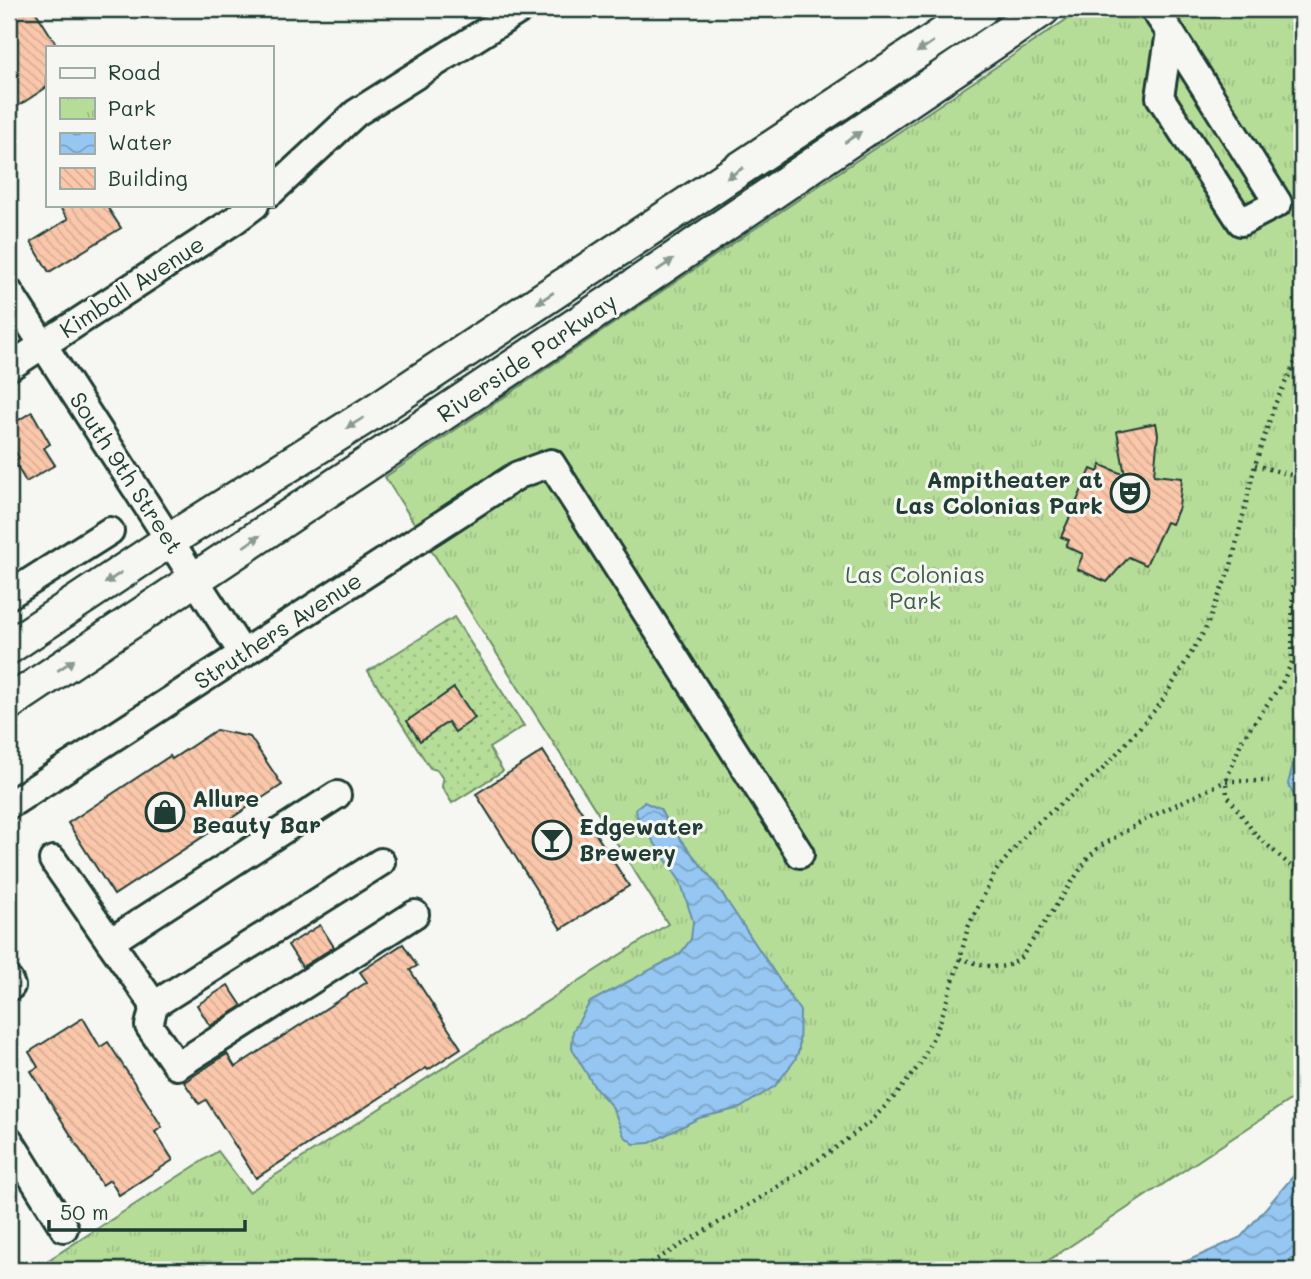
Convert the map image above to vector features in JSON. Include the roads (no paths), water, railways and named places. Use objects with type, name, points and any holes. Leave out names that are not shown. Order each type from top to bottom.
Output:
[{"type":"main road","name":"Riverside Parkway","points":[[9,647],[170,540],[373,412],[981,9]]},
{"type":"main road","name":"Riverside Parkway","points":[[9,703],[620,296],[1043,9]]},
{"type":"street","points":[[273,190],[356,113],[521,9]]},
{"type":"street","points":[[1154,9],[1170,32],[1278,203],[1241,222],[1160,97],[1170,32]]},
{"type":"street","name":"Kimball Avenue","points":[[9,367],[254,206]]},
{"type":"street","name":"South 9th Street","points":[[9,292],[243,654]]},
{"type":"street","name":"Struthers Avenue","points":[[9,805],[518,475],[551,463],[800,854]]},
{"type":"street","points":[[9,595],[110,531]]},
{"type":"street","points":[[110,942],[337,795]]},
{"type":"street","points":[[53,860],[155,1005]]},
{"type":"street","points":[[380,862],[155,1005],[149,1026],[177,1066],[415,914]]},
{"type":"street","points":[[9,981],[9,987]]},
{"type":"street","points":[[11,1148],[64,1228]]},
{"type":"water","points":[[1302,727],[1302,811],[1288,784]]},
{"type":"water","points":[[644,802],[660,809],[668,824],[713,880],[800,1011],[799,1050],[795,1060],[775,1086],[740,1108],[699,1118],[650,1143],[634,1144],[624,1136],[613,1108],[594,1086],[572,1049],[573,1031],[590,1002],[680,954],[691,939],[693,921],[680,881],[637,817],[636,808]]},
{"type":"water","points":[[1302,1166],[1302,1254],[1272,1270],[1167,1270],[1241,1237]]},
{"type":"place","name":"Ampitheater at Las Colonias Park","points":[[1130,493]]},
{"type":"place","name":"Allure Beauty Bar","points":[[165,812]]},
{"type":"place","name":"Edgewater Brewery","points":[[552,840]]},
{"type":"park label","name":"Las Colonias Park","points":[[915,588]]}]
